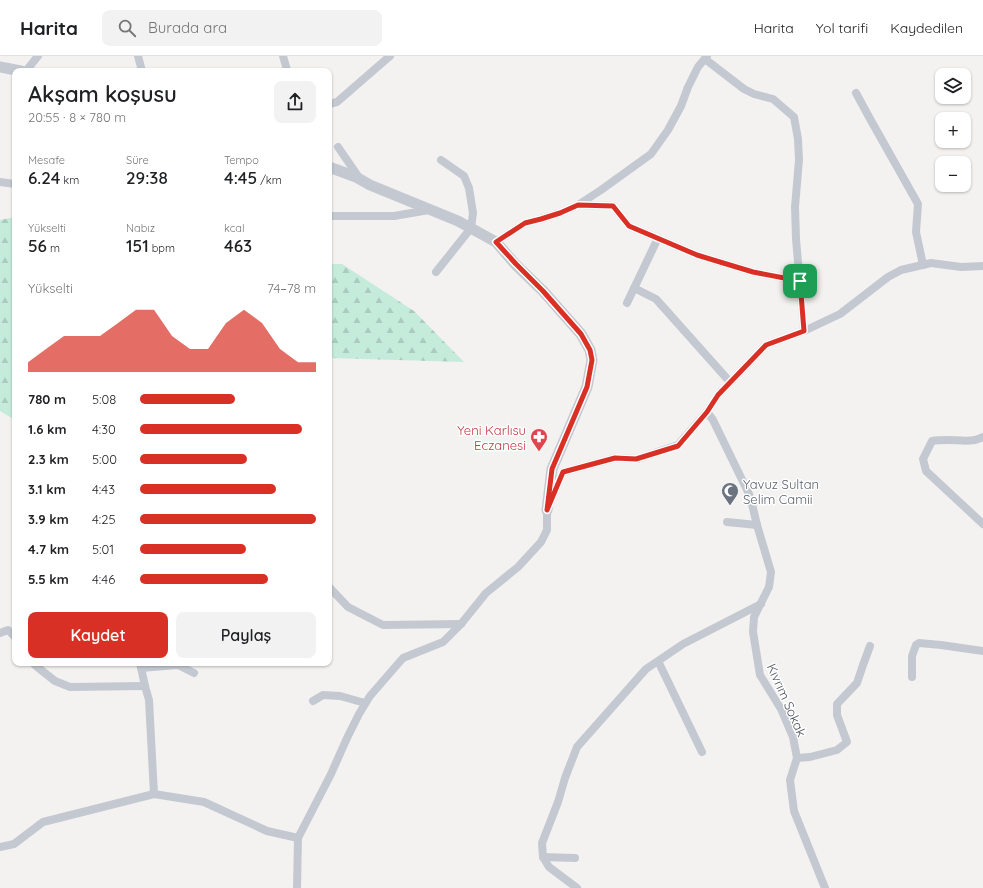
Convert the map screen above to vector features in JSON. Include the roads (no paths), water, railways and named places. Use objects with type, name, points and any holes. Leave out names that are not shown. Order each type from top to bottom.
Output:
[{"type":"street","points":[[28,68],[38,56]]},
{"type":"street","points":[[138,56],[141,68]]},
{"type":"street","points":[[283,56],[286,68]]},
{"type":"street","points":[[332,103],[337,102],[390,56]]},
{"type":"street","points":[[496,242],[525,223],[560,213],[578,205],[651,154],[668,130],[681,106],[698,67],[706,57],[744,89],[754,94],[773,98],[794,117],[798,139],[795,207],[796,239],[804,331]]},
{"type":"street","points":[[0,67],[12,69]]},
{"type":"street","points":[[856,93],[918,204],[916,232],[923,265]]},
{"type":"street","points":[[338,147],[361,180]]},
{"type":"street","points":[[436,272],[471,228],[473,213],[469,188],[464,176],[441,160]]},
{"type":"street","points":[[297,888],[298,838],[365,703],[380,683],[403,658],[443,642],[461,624],[486,593],[518,568],[541,542],[547,530],[547,510],[552,469],[587,387],[592,360],[590,350],[581,334],[543,291],[496,242],[458,221],[370,185],[332,167]]},
{"type":"street","points":[[0,182],[12,184]]},
{"type":"street","points":[[578,205],[613,206],[629,226],[697,255],[753,272],[800,281]]},
{"type":"street","points":[[332,217],[394,216],[430,210]]},
{"type":"street","points":[[627,303],[658,238]]},
{"type":"street","points":[[547,510],[563,472],[615,458],[636,459],[678,446],[707,412],[718,395],[766,345],[804,331],[840,314],[888,277],[901,270],[931,263],[961,267],[983,266]]},
{"type":"street","points":[[634,288],[656,299],[730,382]]},
{"type":"street","name":"Kıvrım Sokak","points":[[707,412],[713,420],[749,494],[756,526],[771,572],[769,586],[754,617],[753,632],[760,675],[781,709],[793,737],[797,758],[790,780],[794,810],[825,888]]},
{"type":"street","points":[[983,437],[964,441],[932,441],[923,459],[926,470],[983,524]]},
{"type":"street","points":[[727,522],[756,526]]},
{"type":"street","points":[[332,590],[348,607],[383,626],[461,624]]},
{"type":"street","points":[[577,888],[549,867],[543,857],[542,844],[577,747],[646,669],[683,644],[761,604]]},
{"type":"street","points":[[0,633],[8,630],[12,634]]},
{"type":"street","points":[[912,677],[912,656],[916,645],[941,645],[983,651]]},
{"type":"street","points":[[797,758],[810,757],[838,750],[847,742],[837,715],[837,704],[857,683],[870,646]]},
{"type":"street","points":[[658,661],[702,752]]},
{"type":"street","points":[[36,666],[55,681],[70,687],[145,686]]},
{"type":"street","points":[[141,666],[149,700],[154,794]]},
{"type":"street","points":[[180,666],[194,673]]},
{"type":"street","points":[[313,701],[323,695],[340,696],[365,703]]},
{"type":"street","points":[[0,847],[14,844],[43,822],[154,794],[204,802],[267,831],[298,838]]},
{"type":"street","points":[[543,857],[575,858]]},
{"type":"place","name":"Yeni Karlısu Eczanesi","points":[[539,452]]},
{"type":"place","name":"Yavuz Sultan Selim Camii","points":[[730,506]]}]
